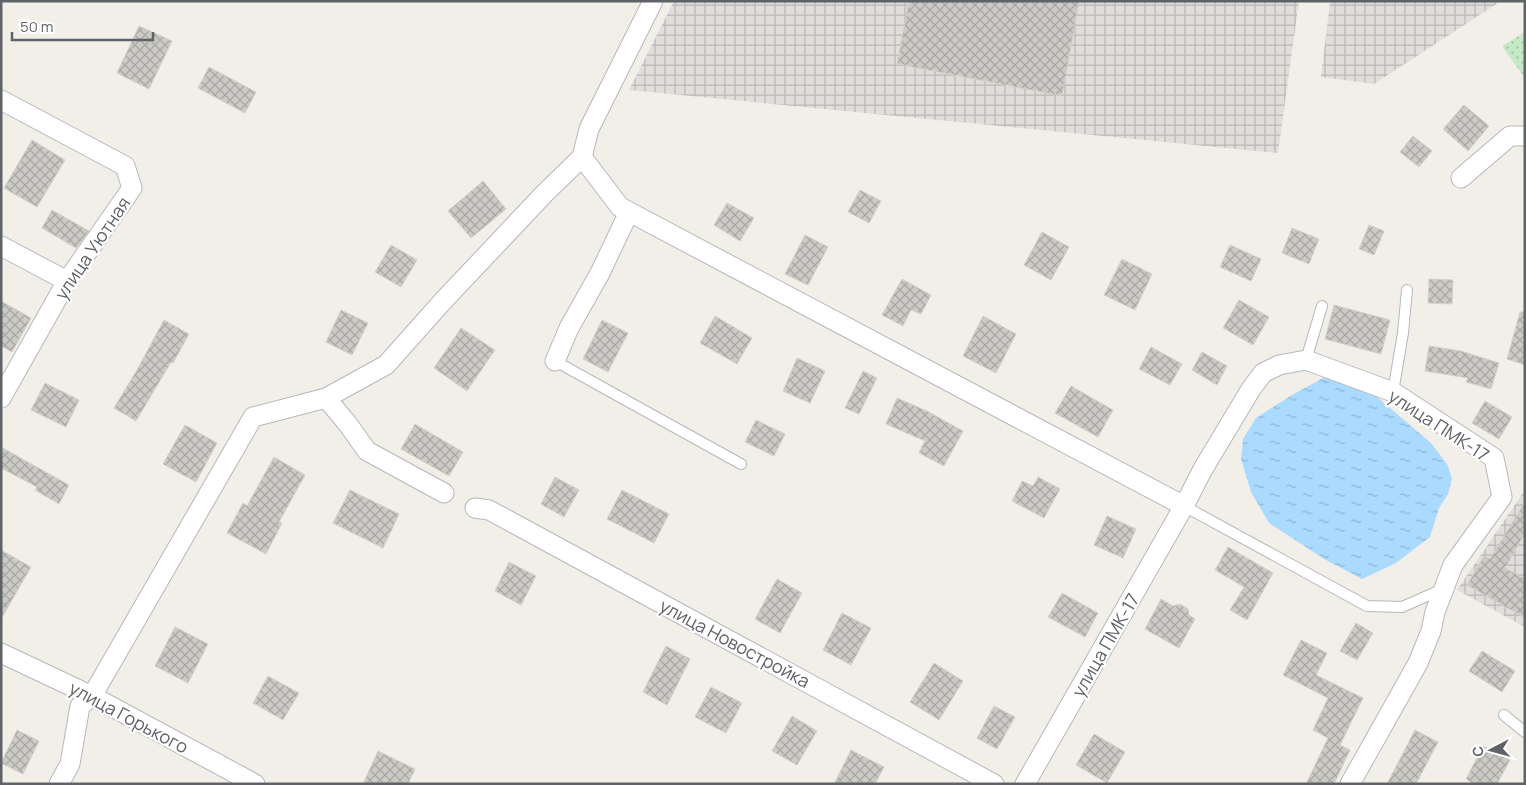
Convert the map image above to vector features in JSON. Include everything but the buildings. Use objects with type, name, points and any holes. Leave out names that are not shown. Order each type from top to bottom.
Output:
[{"type":"street","points":[[59,784],[70,764],[80,706],[92,696],[252,417],[326,398],[386,365],[537,201],[582,158],[589,129],[653,1]]},
{"type":"street","name":"улица Уютная","points":[[1,100],[125,166],[132,188],[67,281],[1,398]]},
{"type":"street","points":[[1461,178],[1510,136],[1525,136]]},
{"type":"street","points":[[582,158],[620,207],[1184,506]]},
{"type":"street","points":[[555,361],[570,328],[600,274],[629,212]]},
{"type":"street","points":[[1,246],[67,281]]},
{"type":"street","name":"улица ПМК-17","points":[[1025,784],[1250,389],[1263,373],[1279,364],[1306,360],[1393,392],[1494,458],[1502,497],[1453,565],[1421,656],[1350,784]]},
{"type":"street","points":[[326,398],[367,451],[444,493]]},
{"type":"street","name":"улица Новостройка","points":[[474,508],[489,510],[994,784]]},
{"type":"street","name":"улица Горького","points":[[1,653],[92,696],[255,784]]},
{"type":"lane","points":[[1393,392],[1403,333],[1407,290]]},
{"type":"lane","points":[[1306,360],[1322,306]]},
{"type":"lane","points":[[555,361],[741,464]]},
{"type":"lane","points":[[1184,506],[1367,606],[1402,606],[1443,590]]},
{"type":"lane","points":[[1504,715],[1525,732]]},
{"type":"shaded area","points":[[674,1],[1299,1],[1278,153],[629,90]]},
{"type":"shaded area","points":[[1330,1],[1501,1],[1374,84],[1321,77]]},
{"type":"shaded area","points":[[1525,490],[1525,627],[1457,590]]},
{"type":"green space","points":[[1525,32],[1525,78],[1502,46]]},
{"type":"water","points":[[1325,377],[1357,383],[1376,396],[1431,443],[1447,464],[1452,478],[1448,494],[1439,508],[1430,537],[1396,563],[1362,579],[1326,560],[1269,523],[1251,492],[1241,459],[1243,439],[1256,418]]}]
